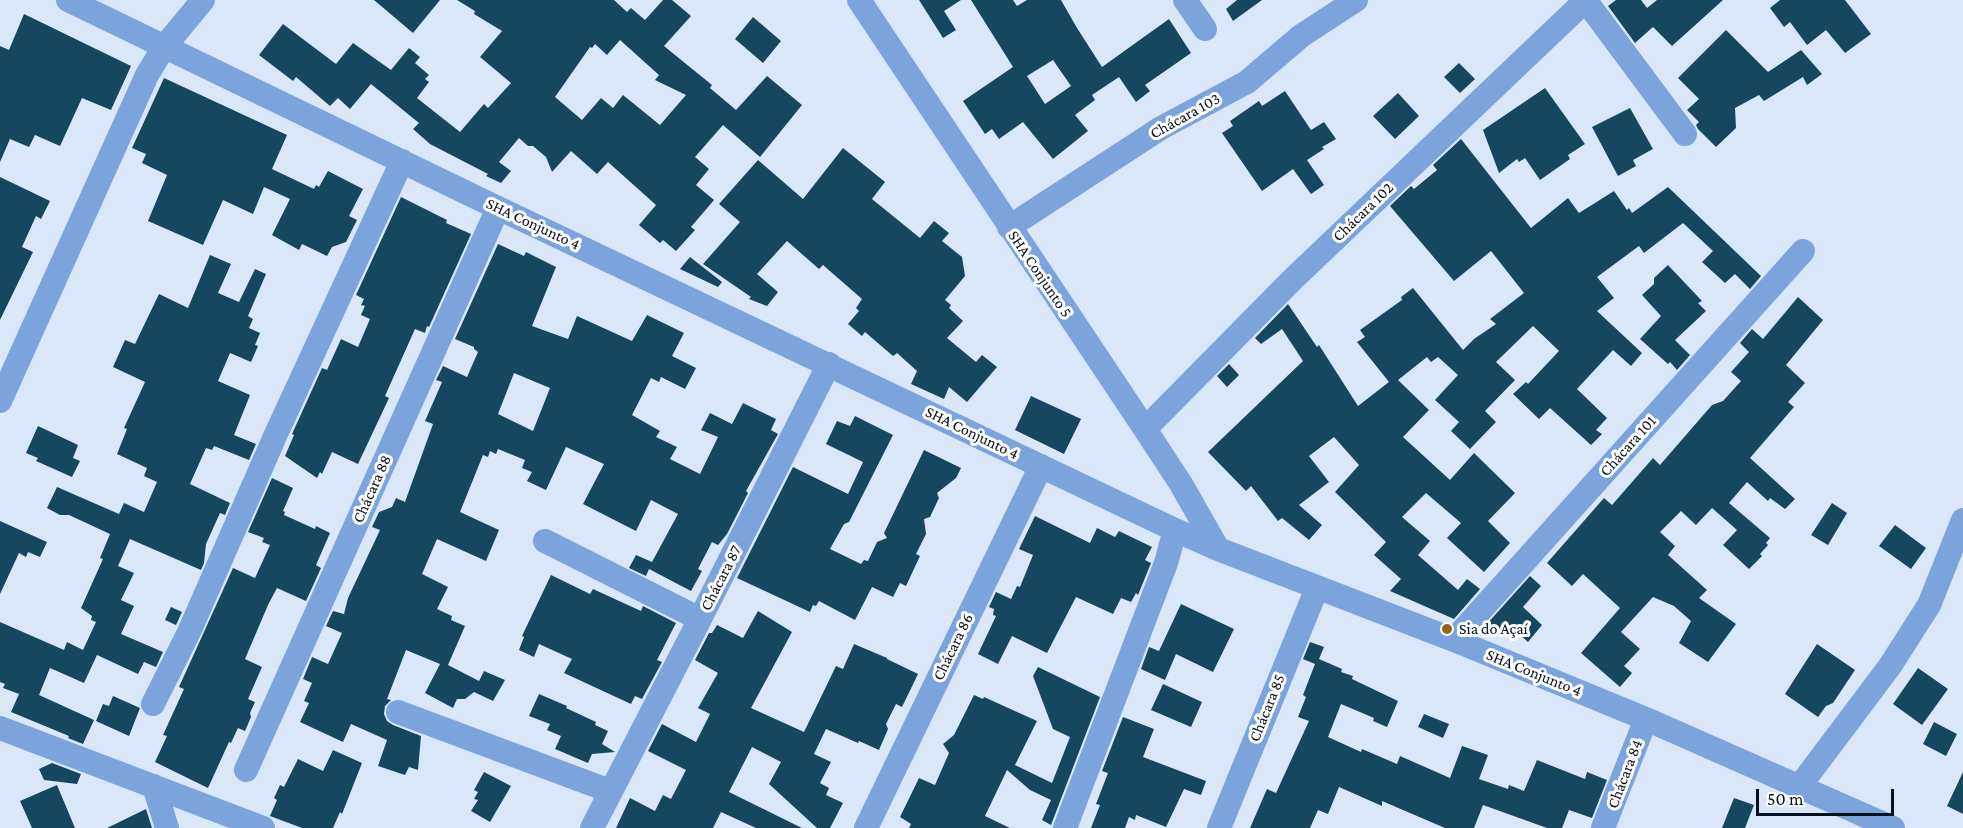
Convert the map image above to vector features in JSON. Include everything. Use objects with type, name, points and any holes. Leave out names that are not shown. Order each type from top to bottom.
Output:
[{"type":"street","name":"SHA Conjunto 4","points":[[68,0],[498,208],[1175,530],[1218,549],[1454,640],[1646,719],[1893,828]]},
{"type":"street","points":[[0,401],[147,75],[164,47],[202,0]]},
{"type":"street","name":"SHA Conjunto 5","points":[[859,0],[1181,484],[1218,549]]},
{"type":"street","points":[[1185,0],[1205,29]]},
{"type":"street","name":"Chácara 103","points":[[1009,227],[1161,128],[1246,82],[1301,36],[1356,0]]},
{"type":"street","points":[[1586,0],[1685,134]]},
{"type":"street","name":"Chácara 102","points":[[1144,429],[1292,280],[1586,0]]},
{"type":"street","points":[[153,704],[189,632],[276,434],[402,161]]},
{"type":"street","name":"Chácara 88","points":[[246,770],[498,208]]},
{"type":"street","name":"Chácara 101","points":[[1454,640],[1803,251]]},
{"type":"street","name":"Chácara 87","points":[[592,828],[829,364]]},
{"type":"street","name":"Chácara 86","points":[[866,828],[1041,466]]},
{"type":"street","points":[[1144,515],[1160,512],[1170,505],[1181,484]]},
{"type":"street","points":[[1799,787],[1890,666],[1929,605],[1963,520]]},
{"type":"street","points":[[1065,828],[1166,563],[1175,530]]},
{"type":"street","points":[[545,541],[700,619]]},
{"type":"street","name":"Chácara 85","points":[[1219,828],[1317,588]]},
{"type":"street","points":[[398,712],[610,791]]},
{"type":"street","name":"Chácara 84","points":[[1603,828],[1646,719]]},
{"type":"street","points":[[0,728],[263,828]]},
{"type":"street","points":[[154,786],[167,828]]},
{"type":"building","points":[[374,0],[440,0],[413,33]]},
{"type":"building","points":[[457,0],[614,0],[627,12],[631,8],[645,20],[663,0],[672,0],[691,16],[664,46],[712,85],[710,88],[736,110],[767,76],[802,105],[760,157],[723,125],[695,157],[709,169],[696,185],[714,200],[691,227],[695,230],[676,251],[663,240],[660,243],[639,225],[656,205],[608,162],[597,174],[571,151],[552,172],[546,157],[519,138],[499,162],[511,171],[501,183],[430,144],[413,129],[419,123],[371,84],[350,109],[338,98],[330,106],[296,77],[293,81],[259,55],[283,24],[336,64],[353,43],[391,70],[409,48],[420,57],[415,63],[429,75],[425,79],[429,82],[417,98],[460,132],[484,104],[488,108],[511,83],[480,57],[502,31],[474,14],[475,11]],"holes":[[[620,40],[659,75],[655,80],[686,95],[660,125],[623,95],[613,108],[601,98],[582,120],[555,97],[590,47],[592,48],[595,44],[607,55]]]},
{"type":"building","points":[[919,0],[961,0],[944,11],[956,30],[943,38]]},
{"type":"building","points":[[971,0],[1013,0],[1017,6],[1027,0],[1061,0],[1102,67],[1169,19],[1191,53],[1145,85],[1150,91],[1136,102],[1119,77],[1092,95],[1095,100],[1075,115],[1088,131],[1053,159],[1023,122],[999,139],[992,129],[985,134],[963,101],[1013,67]],"holes":[[[1053,60],[1071,86],[1045,104],[1027,76]]]},
{"type":"building","points":[[1237,0],[1262,0],[1233,21],[1226,9]]},
{"type":"building","points":[[1616,0],[1641,0],[1647,8],[1657,0],[1723,0],[1672,46],[1653,27],[1635,43],[1608,6]]},
{"type":"building","points":[[1780,0],[1845,0],[1871,34],[1845,53],[1826,30],[1807,45],[1790,22],[1784,27],[1770,8]]},
{"type":"building","points":[[24,14],[131,66],[111,110],[82,98],[60,146],[35,135],[29,147],[10,139],[0,162],[0,46],[9,50]]},
{"type":"building","points":[[753,17],[781,41],[763,63],[735,39]]},
{"type":"building","points":[[1726,30],[1768,72],[1801,50],[1822,74],[1807,85],[1803,77],[1764,101],[1759,95],[1735,108],[1736,128],[1716,147],[1698,129],[1696,125],[1699,122],[1687,110],[1699,99],[1678,78]]},
{"type":"building","points":[[1459,63],[1475,79],[1460,93],[1444,77]]},
{"type":"building","points":[[164,78],[287,135],[272,169],[314,189],[316,185],[319,187],[328,171],[363,189],[349,216],[357,220],[346,242],[332,247],[327,256],[302,244],[299,250],[272,235],[290,199],[264,187],[253,214],[223,200],[203,245],[148,221],[167,175],[142,163],[146,154],[132,148]]},
{"type":"building","points":[[1545,88],[1585,144],[1568,155],[1570,159],[1540,180],[1525,158],[1519,162],[1517,159],[1499,173],[1483,130]]},
{"type":"building","points":[[1285,91],[1311,130],[1324,122],[1336,139],[1307,160],[1324,185],[1311,194],[1293,169],[1262,191],[1222,133],[1233,126],[1230,121],[1259,101],[1262,106]]},
{"type":"building","points":[[1398,93],[1419,116],[1395,139],[1373,116]]},
{"type":"building","points":[[1630,108],[1653,149],[1633,160],[1636,166],[1618,176],[1592,127]]},
{"type":"building","points":[[1461,139],[1531,228],[1568,198],[1579,213],[1614,191],[1627,210],[1629,208],[1632,213],[1668,187],[1761,276],[1750,289],[1735,274],[1725,283],[1702,262],[1713,251],[1683,223],[1644,253],[1639,246],[1597,277],[1614,298],[1597,311],[1642,353],[1631,366],[1613,350],[1577,389],[1607,418],[1596,430],[1602,434],[1591,445],[1550,408],[1539,419],[1513,394],[1526,382],[1528,384],[1559,351],[1533,326],[1496,362],[1515,380],[1485,411],[1496,422],[1470,449],[1451,431],[1459,422],[1435,400],[1458,375],[1438,357],[1431,362],[1427,357],[1398,380],[1429,410],[1403,437],[1450,480],[1474,453],[1515,493],[1488,521],[1510,543],[1484,572],[1447,538],[1461,523],[1426,493],[1402,517],[1430,541],[1418,555],[1458,590],[1467,579],[1480,589],[1454,619],[1390,591],[1401,579],[1374,555],[1386,542],[1335,492],[1359,465],[1334,437],[1309,456],[1329,482],[1299,505],[1322,525],[1309,540],[1282,518],[1278,521],[1251,486],[1246,491],[1208,452],[1303,361],[1282,329],[1261,344],[1255,338],[1288,304],[1317,347],[1319,345],[1358,406],[1389,382],[1357,342],[1365,337],[1360,330],[1402,300],[1401,297],[1413,288],[1463,350],[1474,339],[1496,324],[1490,319],[1524,293],[1491,251],[1454,281],[1390,206],[1411,186],[1414,189],[1437,170],[1433,165]]},
{"type":"building","points":[[843,148],[885,182],[872,199],[920,238],[934,221],[949,233],[942,241],[962,257],[965,276],[945,300],[951,305],[949,308],[963,321],[947,338],[976,362],[982,355],[997,367],[967,402],[949,387],[944,399],[911,384],[917,371],[897,353],[893,356],[865,332],[862,336],[848,324],[859,311],[856,308],[862,299],[823,265],[819,269],[787,241],[757,274],[778,292],[767,306],[749,299],[751,297],[703,264],[740,222],[719,204],[758,160],[803,199]]},
{"type":"building","points":[[0,177],[50,201],[41,219],[36,216],[22,247],[33,252],[0,320]]},
{"type":"building","points":[[401,197],[447,220],[446,223],[471,234],[429,327],[427,326],[425,333],[415,329],[385,396],[389,398],[358,464],[332,452],[322,474],[320,472],[317,478],[285,456],[294,435],[292,434],[322,368],[327,370],[341,339],[358,347],[370,319],[361,315],[365,306],[361,305],[364,299],[356,295]]},
{"type":"building","points":[[498,244],[524,256],[526,252],[556,267],[532,326],[568,339],[577,316],[632,341],[647,315],[684,333],[672,356],[696,368],[685,389],[661,377],[659,382],[651,378],[632,415],[660,431],[656,437],[677,447],[670,459],[700,474],[718,437],[701,430],[710,413],[732,424],[743,403],[776,419],[771,430],[778,434],[746,491],[748,493],[727,534],[718,545],[712,542],[698,569],[702,571],[691,591],[649,569],[646,576],[629,568],[636,555],[652,562],[678,514],[651,500],[636,531],[583,504],[604,464],[566,447],[546,490],[527,481],[532,472],[522,468],[525,460],[498,449],[496,454],[490,451],[488,457],[483,455],[460,512],[499,530],[486,561],[437,539],[422,574],[448,587],[437,609],[452,616],[451,620],[465,626],[448,665],[479,681],[484,671],[505,680],[493,701],[474,692],[465,699],[457,699],[453,708],[425,693],[440,664],[406,650],[387,699],[391,700],[385,706],[384,714],[387,721],[393,725],[421,736],[418,770],[409,767],[405,775],[378,766],[387,740],[351,724],[343,742],[300,722],[309,703],[304,701],[312,683],[303,679],[312,657],[328,664],[342,633],[326,626],[333,611],[344,614],[348,598],[380,530],[372,527],[379,512],[392,507],[396,498],[405,502],[433,424],[425,421],[442,382],[436,380],[443,366],[467,377],[478,352],[474,347],[455,339]],"holes":[[[514,373],[550,388],[533,431],[498,414]]]},
{"type":"building","points":[[210,255],[231,264],[218,293],[239,302],[255,269],[266,274],[248,316],[253,319],[249,328],[260,333],[255,345],[258,346],[251,362],[230,353],[218,381],[250,395],[234,435],[256,444],[249,460],[214,446],[212,450],[206,448],[190,484],[230,503],[225,515],[220,513],[206,544],[201,570],[130,539],[118,566],[134,573],[121,600],[134,606],[121,634],[163,652],[156,667],[144,662],[138,674],[97,655],[84,683],[50,668],[39,695],[94,720],[83,744],[11,712],[19,694],[3,688],[5,684],[0,682],[0,622],[64,650],[67,642],[83,650],[96,622],[91,620],[92,616],[81,608],[103,559],[100,558],[110,534],[69,515],[60,515],[47,508],[57,487],[119,514],[124,503],[144,512],[157,482],[144,476],[147,468],[117,454],[127,429],[124,428],[145,382],[113,367],[125,340],[135,344],[159,294],[188,308]]},
{"type":"building","points":[[690,257],[722,282],[718,287],[680,269]]},
{"type":"building","points":[[1668,265],[1702,301],[1698,303],[1706,311],[1675,340],[1690,355],[1677,370],[1640,339],[1661,316],[1642,295],[1654,284],[1654,278]]},
{"type":"building","points":[[1798,297],[1823,320],[1786,365],[1805,383],[1788,402],[1794,407],[1750,458],[1795,499],[1785,509],[1770,498],[1768,501],[1747,482],[1729,503],[1770,538],[1766,543],[1768,545],[1760,554],[1762,556],[1749,569],[1723,545],[1737,530],[1712,508],[1696,525],[1681,511],[1660,532],[1675,546],[1668,555],[1707,590],[1699,598],[1736,624],[1708,662],[1679,643],[1691,621],[1674,606],[1653,597],[1621,632],[1640,649],[1624,666],[1632,673],[1620,687],[1581,653],[1620,608],[1583,574],[1572,586],[1547,563],[1604,498],[1612,505],[1653,458],[1660,465],[1712,405],[1723,401],[1741,381],[1731,372],[1749,352],[1740,343],[1752,329],[1763,339]]},
{"type":"building","points":[[1229,364],[1239,375],[1227,387],[1217,376]]},
{"type":"building","points":[[1031,396],[1081,419],[1064,454],[1015,430]]},
{"type":"building","points":[[855,416],[893,435],[849,522],[844,524],[830,549],[861,564],[864,560],[868,561],[877,542],[887,538],[884,533],[924,450],[961,468],[956,478],[937,493],[939,498],[930,517],[924,519],[926,534],[916,554],[920,556],[906,586],[900,583],[893,597],[872,587],[855,620],[819,601],[816,606],[813,605],[810,612],[737,578],[793,467],[848,494],[863,462],[826,444],[837,421],[850,426]]},
{"type":"building","points":[[38,426],[78,445],[73,458],[80,461],[72,477],[36,461],[38,458],[26,453]]},
{"type":"building","points":[[272,478],[293,488],[283,511],[284,515],[330,533],[316,565],[321,568],[306,601],[277,588],[268,605],[245,659],[262,667],[248,699],[255,702],[250,713],[251,717],[245,731],[238,728],[231,743],[229,742],[208,788],[155,762],[167,736],[163,735],[184,689],[179,687],[233,568],[255,578],[270,545],[262,542],[264,538],[248,532]]},
{"type":"building","points":[[1832,503],[1847,513],[1828,545],[1811,535]]},
{"type":"building","points":[[1035,516],[1090,543],[1097,528],[1115,537],[1119,531],[1152,547],[1145,560],[1151,563],[1138,595],[1136,593],[1131,602],[1121,598],[1113,614],[1076,597],[1047,653],[1012,636],[998,664],[978,654],[996,616],[993,615],[994,609],[989,607],[996,592],[1011,599],[1017,586],[1020,587],[1033,555],[1019,549]]},
{"type":"building","points":[[0,521],[47,542],[40,557],[28,552],[26,557],[19,553],[0,594]]},
{"type":"building","points":[[1895,525],[1926,548],[1911,569],[1879,546]]},
{"type":"building","points":[[551,575],[590,594],[593,589],[641,611],[643,606],[676,623],[657,660],[662,662],[642,699],[635,696],[631,704],[564,673],[572,659],[539,644],[534,657],[519,650],[524,637],[522,636]]},
{"type":"building","points":[[1530,576],[1541,586],[1523,607],[1542,625],[1528,642],[1508,624],[1500,632],[1494,626],[1488,627],[1486,625]]},
{"type":"building","points":[[1181,604],[1234,629],[1213,672],[1176,654],[1165,680],[1141,669],[1149,647],[1159,651]]},
{"type":"building","points":[[171,607],[182,612],[176,625],[165,620]]},
{"type":"building","points":[[758,611],[792,632],[751,708],[804,732],[836,666],[843,669],[854,644],[918,674],[902,707],[896,704],[886,724],[888,729],[879,750],[826,729],[814,754],[831,762],[820,783],[829,788],[826,795],[843,803],[830,828],[817,828],[769,784],[781,762],[752,747],[729,792],[802,828],[756,828],[721,812],[713,828],[616,828],[630,798],[655,811],[663,795],[671,799],[686,770],[648,751],[662,724],[696,742],[710,714],[698,708],[718,673],[695,660],[709,633],[712,633],[717,625],[743,638]]},
{"type":"building","points":[[1310,642],[1324,647],[1319,659],[1342,669],[1341,672],[1353,676],[1352,679],[1398,701],[1387,727],[1373,721],[1374,718],[1341,704],[1328,737],[1361,752],[1362,749],[1397,764],[1400,756],[1450,778],[1462,746],[1488,755],[1479,779],[1508,789],[1509,785],[1524,791],[1537,760],[1585,779],[1587,772],[1607,780],[1592,818],[1569,810],[1562,828],[1547,828],[1483,805],[1474,828],[1445,828],[1382,801],[1382,806],[1339,787],[1328,814],[1318,810],[1310,828],[1250,828],[1267,789],[1276,793],[1309,721],[1298,717],[1306,697],[1303,695],[1315,664],[1303,659]]},
{"type":"building","points":[[1817,644],[1855,670],[1833,703],[1826,706],[1818,717],[1785,694]]},
{"type":"building","points":[[1038,667],[1100,697],[1051,825],[1042,820],[1051,800],[1030,790],[1007,770],[985,816],[1010,828],[909,828],[911,824],[900,817],[919,778],[935,785],[949,753],[943,744],[954,735],[974,695],[983,699],[984,697],[1037,721],[1015,765],[1052,783],[1070,737],[1053,729],[1033,676]]},
{"type":"building","points":[[1918,668],[1948,689],[1922,725],[1893,704]]},
{"type":"building","points":[[1163,684],[1202,702],[1191,727],[1151,710]]},
{"type":"building","points":[[539,694],[567,706],[566,708],[596,722],[595,725],[608,731],[602,744],[615,752],[592,754],[588,763],[555,749],[561,736],[547,730],[550,724],[529,716]]},
{"type":"building","points":[[113,696],[140,708],[129,736],[96,721],[103,704],[109,706]]},
{"type":"building","points":[[1424,714],[1449,724],[1443,738],[1418,727]]},
{"type":"building","points":[[1123,717],[1154,729],[1143,757],[1206,781],[1201,795],[1184,789],[1166,827],[1136,815],[1135,820],[1129,817],[1125,828],[1091,828],[1100,805],[1096,804],[1108,773],[1102,771]]},
{"type":"building","points":[[1934,722],[1957,734],[1946,756],[1923,744]]},
{"type":"building","points":[[333,750],[362,763],[342,814],[340,812],[333,828],[302,828],[270,816],[280,785],[284,787],[298,759],[323,771]]},
{"type":"building","points":[[52,763],[81,774],[77,784],[44,780],[39,769]]},
{"type":"building","points":[[484,772],[511,786],[490,822],[471,811],[478,800],[474,799],[478,792],[474,790]]},
{"type":"building","points":[[1963,772],[1963,814],[1947,806]]},
{"type":"building","points":[[57,785],[75,828],[32,828],[20,801]]},
{"type":"building","points":[[1734,798],[1754,805],[1745,828],[1722,828]]},
{"type":"building","points":[[146,809],[152,828],[107,828]]},
{"type":"place","name":"Sia do Açaí","points":[[1447,629]]}]
